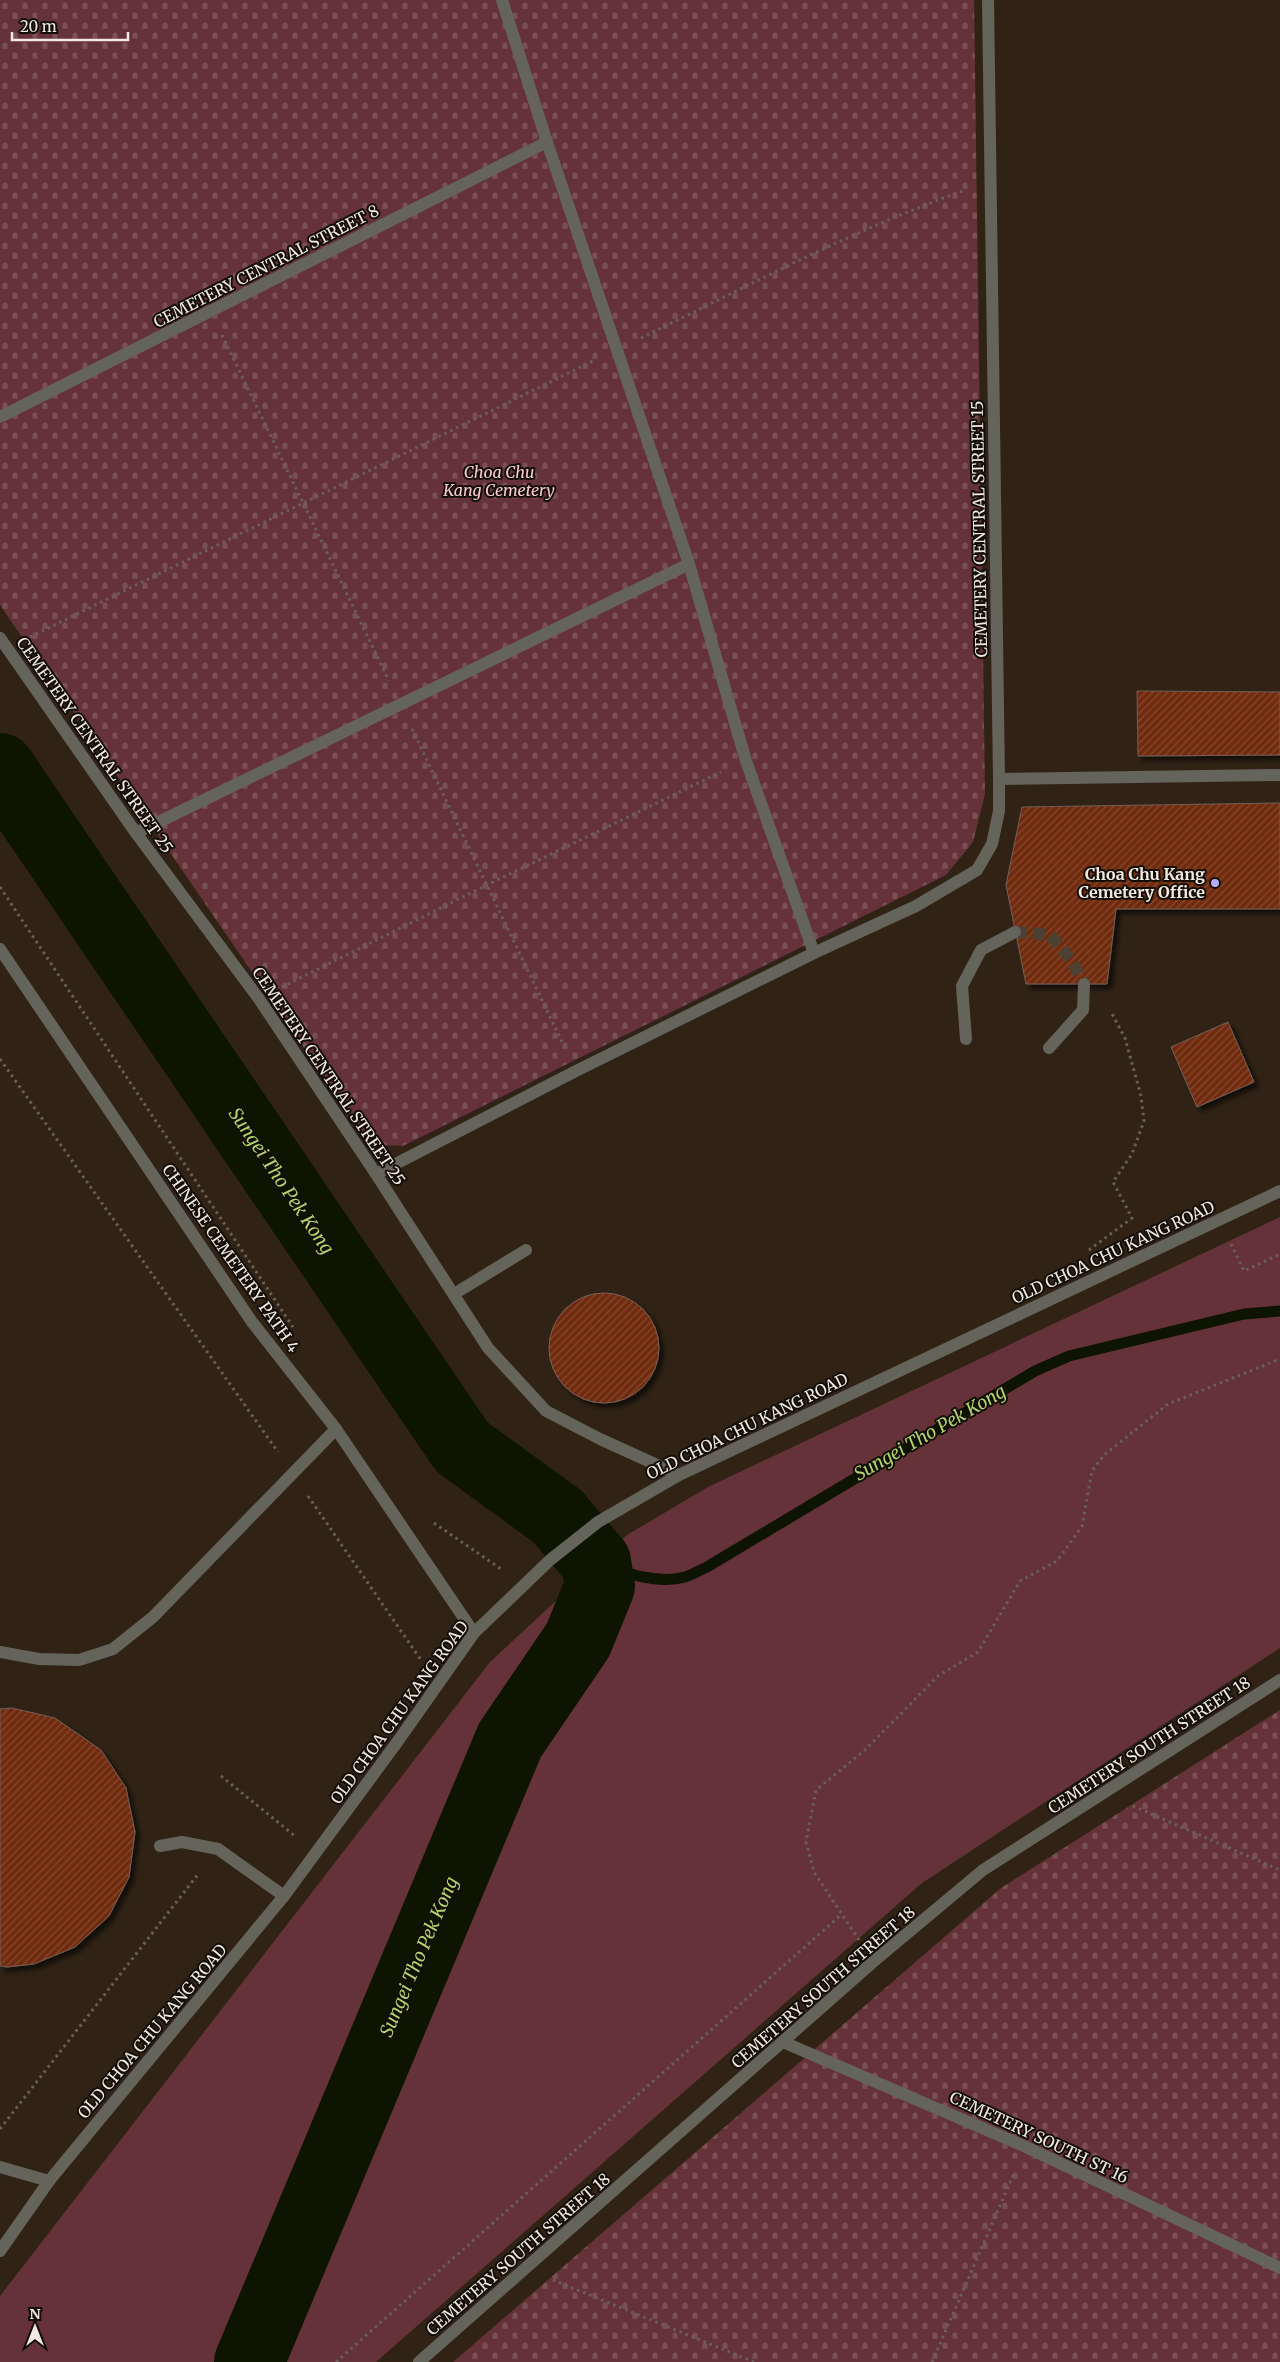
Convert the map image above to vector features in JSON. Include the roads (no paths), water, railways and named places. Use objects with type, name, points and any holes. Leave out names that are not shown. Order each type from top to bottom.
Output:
[{"type":"street","points":[[502,0],[547,142],[689,564],[746,760],[814,953]]},
{"type":"street","name":"CEMETERY CENTRAL STREET 15","points":[[376,1174],[576,1071],[814,953],[916,906],[977,870],[992,844],[999,811],[999,779],[988,0]]},
{"type":"street","name":"CEMETERY CENTRAL STREET 8","points":[[0,417],[547,142]]},
{"type":"street","points":[[136,833],[689,564]]},
{"type":"street","name":"CEMETERY CENTRAL STREET 25","points":[[4,643],[136,833],[259,999],[376,1174],[488,1348],[546,1411],[600,1440],[679,1475]]},
{"type":"street","points":[[999,779],[1280,775]]},
{"type":"street","points":[[966,1039],[962,986],[981,950],[1015,932]]},
{"type":"street","name":"CHINESE CEMETERY PATH 4","points":[[0,949],[252,1322],[336,1429],[474,1632]]},
{"type":"street","points":[[1049,1048],[1083,1010],[1084,984]]},
{"type":"street","name":"OLD CHOA CHU KANG ROAD","points":[[0,2251],[49,2181],[317,1854],[439,1685],[474,1632],[550,1560],[598,1522],[679,1475],[1280,1192]]},
{"type":"street","points":[[454,1294],[526,1250]]},
{"type":"street","points":[[0,1652],[39,1659],[79,1660],[113,1649],[153,1617],[336,1429]]},
{"type":"street","name":"CEMETERY SOUTH STREET 18","points":[[419,2362],[873,1962],[983,1870],[1280,1680]]},
{"type":"street","points":[[160,1846],[182,1842],[218,1849],[284,1896]]},
{"type":"street","name":"CEMETERY SOUTH ST 16","points":[[783,2042],[1026,2147],[1280,2268]]},
{"type":"street","points":[[0,2167],[49,2181]]},
{"type":"waterway","name":"Sungei Tho Pek Kong","points":[[0,768],[462,1447],[557,1516],[596,1562],[600,1586],[578,1640],[510,1740],[249,2362]]},
{"type":"waterway","name":"Sungei Tho Pek Kong","points":[[596,1562],[628,1573],[651,1578],[674,1579],[688,1576],[707,1567],[1035,1371],[1069,1356],[1244,1314],[1280,1311]]},
{"type":"tunnel","points":[[1015,932],[1050,935],[1072,961],[1084,984]]},
{"type":"place","name":"Choa Chu Kang Cemetery Office","points":[[1215,883]]},
{"type":"park label","name":"Choa Chu Kang Cemetery","points":[[499,481]]}]
